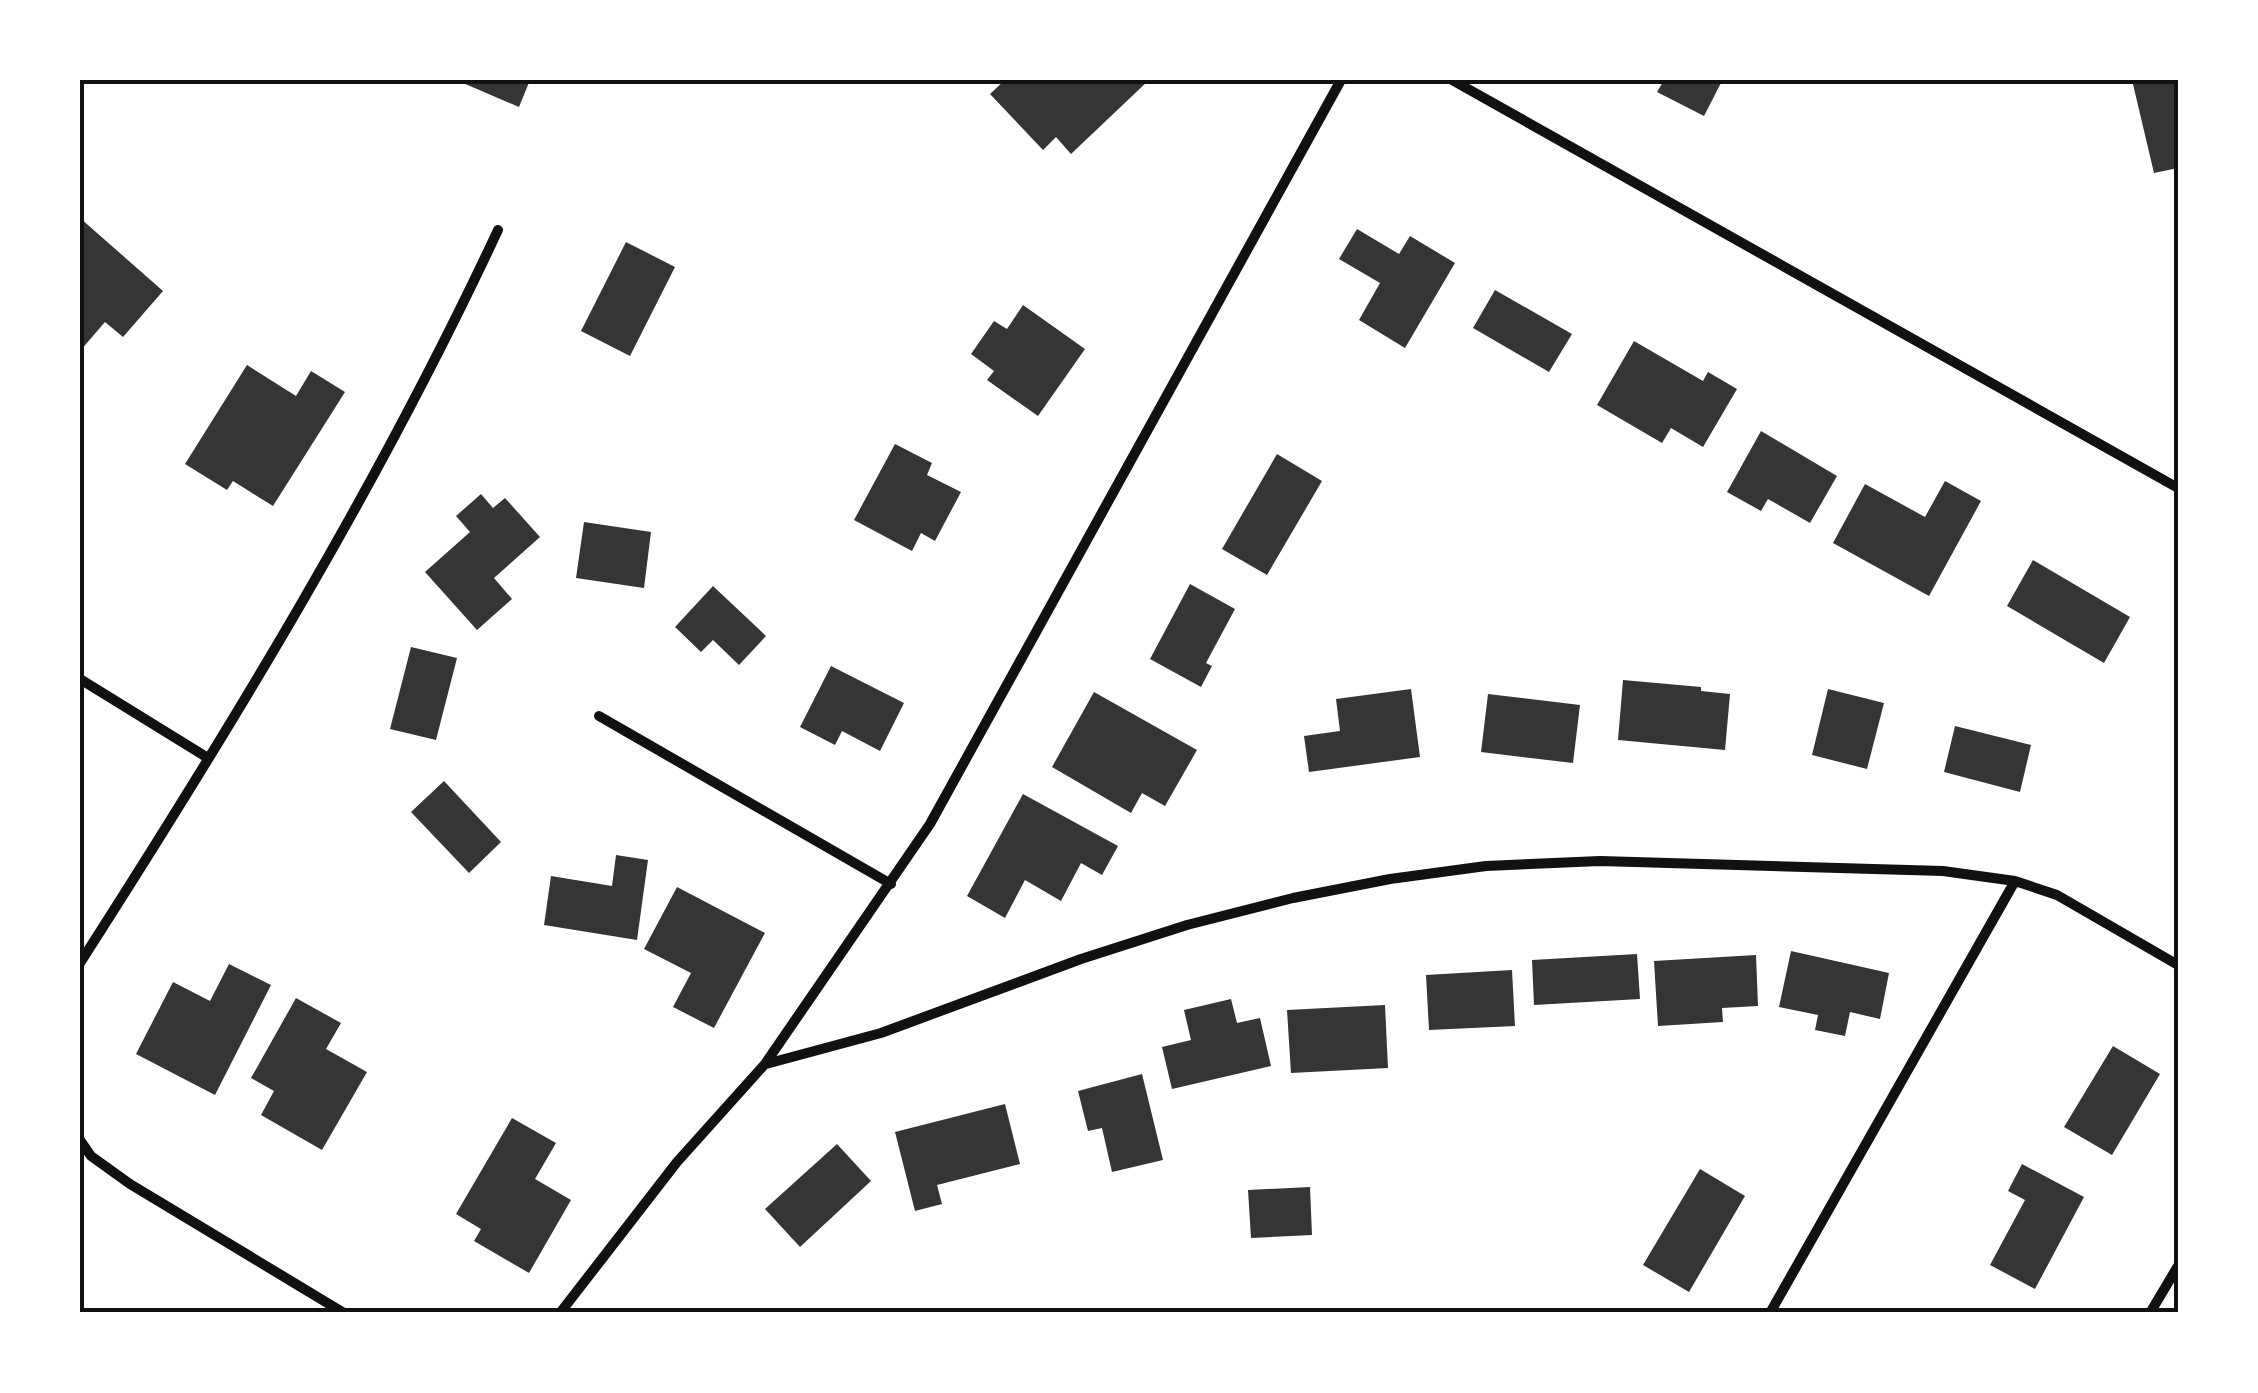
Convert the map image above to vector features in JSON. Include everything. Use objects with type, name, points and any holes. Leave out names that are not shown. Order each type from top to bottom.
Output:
[{"type":"street","points":[[560,1313],[677,1162],[765,1064],[930,824],[1341,80]]},
{"type":"street","points":[[1452,80],[2178,488]]},
{"type":"street","points":[[80,963],[208,758],[399,433],[498,230]]},
{"type":"street","points":[[80,679],[208,758]]},
{"type":"street","points":[[599,716],[891,884]]},
{"type":"street","points":[[765,1064],[881,1033],[1080,959],[1187,926],[1292,898],[1486,866],[1600,862],[1944,871],[2016,881],[2057,895],[2178,965]]},
{"type":"street","points":[[1770,1313],[2016,881]]},
{"type":"street","points":[[80,1140],[91,1156],[130,1184],[344,1313]]},
{"type":"street","points":[[2150,1313],[2178,1266]]},
{"type":"building","points":[[456,80],[530,80],[519,107]]},
{"type":"building","points":[[1005,80],[1149,80],[1071,154],[1056,137],[1043,150],[990,94]]},
{"type":"building","points":[[1664,80],[1722,81],[1704,116],[1657,92]]},
{"type":"building","points":[[2132,80],[2178,80],[2178,168],[2154,173]]},
{"type":"building","points":[[80,218],[163,291],[123,337],[105,322],[80,351]]},
{"type":"building","points":[[1357,229],[1399,254],[1410,236],[1455,263],[1405,348],[1359,320],[1380,283],[1339,259]]},
{"type":"building","points":[[626,242],[675,267],[630,356],[581,331]]},
{"type":"building","points":[[1495,290],[1572,334],[1549,372],[1473,328]]},
{"type":"building","points":[[1023,305],[1085,349],[1038,416],[987,380],[994,371],[971,354],[994,321],[1007,329]]},
{"type":"building","points":[[1634,341],[1703,381],[1708,372],[1737,389],[1703,447],[1671,428],[1662,443],[1597,405]]},
{"type":"building","points":[[247,365],[296,396],[311,371],[345,392],[273,506],[233,481],[227,490],[185,464]]},
{"type":"building","points":[[1761,431],[1837,476],[1810,523],[1768,499],[1761,511],[1727,492]]},
{"type":"building","points":[[895,444],[932,463],[927,475],[961,492],[935,541],[921,533],[912,551],[854,520]]},
{"type":"building","points":[[1277,454],[1322,481],[1267,575],[1222,549]]},
{"type":"building","points":[[1945,481],[1981,501],[1929,596],[1833,543],[1865,484],[1925,517]]},
{"type":"building","points":[[481,494],[493,508],[505,498],[540,537],[494,578],[512,599],[477,630],[425,572],[470,532],[456,516]]},
{"type":"building","points":[[584,522],[651,532],[644,588],[576,578]]},
{"type":"building","points":[[2033,560],[2130,617],[2104,663],[2007,606]]},
{"type":"building","points":[[1190,584],[1235,609],[1206,663],[1212,666],[1201,687],[1150,659]]},
{"type":"building","points":[[713,586],[766,636],[739,665],[713,640],[701,652],[675,627]]},
{"type":"building","points":[[411,647],[457,658],[436,740],[390,729]]},
{"type":"building","points":[[831,666],[904,703],[880,751],[842,731],[835,745],[800,727]]},
{"type":"building","points":[[1623,680],[1701,687],[1701,691],[1730,694],[1725,750],[1618,740]]},
{"type":"building","points":[[1411,689],[1420,757],[1309,772],[1304,736],[1340,731],[1336,699]]},
{"type":"building","points":[[1828,689],[1884,703],[1867,769],[1812,755]]},
{"type":"building","points":[[1094,692],[1197,750],[1165,806],[1142,793],[1131,813],[1052,767]]},
{"type":"building","points":[[1488,694],[1580,705],[1573,763],[1481,752]]},
{"type":"building","points":[[1955,726],[2031,745],[2020,792],[1944,772]]},
{"type":"building","points":[[444,781],[501,842],[469,873],[411,812]]},
{"type":"building","points":[[1023,794],[1118,846],[1102,875],[1081,863],[1061,901],[1025,880],[1005,918],[967,896]]},
{"type":"building","points":[[616,855],[648,860],[637,940],[544,925],[551,876],[612,886]]},
{"type":"building","points":[[677,887],[765,933],[714,1028],[673,1007],[691,973],[644,949]]},
{"type":"building","points":[[1791,951],[1889,973],[1880,1019],[1850,1012],[1845,1036],[1815,1030],[1818,1015],[1779,1007]]},
{"type":"building","points":[[1637,954],[1640,999],[1534,1005],[1532,960]]},
{"type":"building","points":[[1756,955],[1758,1006],[1722,1008],[1723,1022],[1658,1026],[1654,961]]},
{"type":"building","points":[[229,964],[271,985],[215,1095],[136,1054],[173,982],[210,1001]]},
{"type":"building","points":[[1512,970],[1515,1026],[1429,1030],[1426,975]]},
{"type":"building","points":[[296,998],[341,1023],[326,1049],[367,1072],[322,1150],[261,1115],[274,1091],[251,1078]]},
{"type":"building","points":[[1231,999],[1237,1023],[1260,1018],[1271,1066],[1172,1089],[1162,1047],[1191,1040],[1184,1010]]},
{"type":"building","points":[[1385,1005],[1388,1068],[1291,1073],[1287,1010]]},
{"type":"building","points":[[2113,1046],[2160,1074],[2112,1155],[2064,1127]]},
{"type":"building","points":[[1142,1074],[1163,1160],[1112,1172],[1102,1128],[1088,1131],[1078,1091]]},
{"type":"building","points":[[1005,1104],[1020,1164],[937,1185],[942,1204],[915,1211],[895,1132]]},
{"type":"building","points":[[512,1118],[556,1143],[535,1179],[571,1200],[529,1273],[474,1241],[481,1229],[456,1214]]},
{"type":"building","points":[[837,1144],[871,1181],[800,1247],[765,1209]]},
{"type":"building","points":[[2022,1164],[2084,1197],[2035,1289],[1990,1265],[2025,1200],[2008,1191]]},
{"type":"building","points":[[1700,1169],[1745,1196],[1689,1292],[1643,1265]]},
{"type":"building","points":[[1310,1187],[1312,1235],[1251,1238],[1248,1190]]}]
